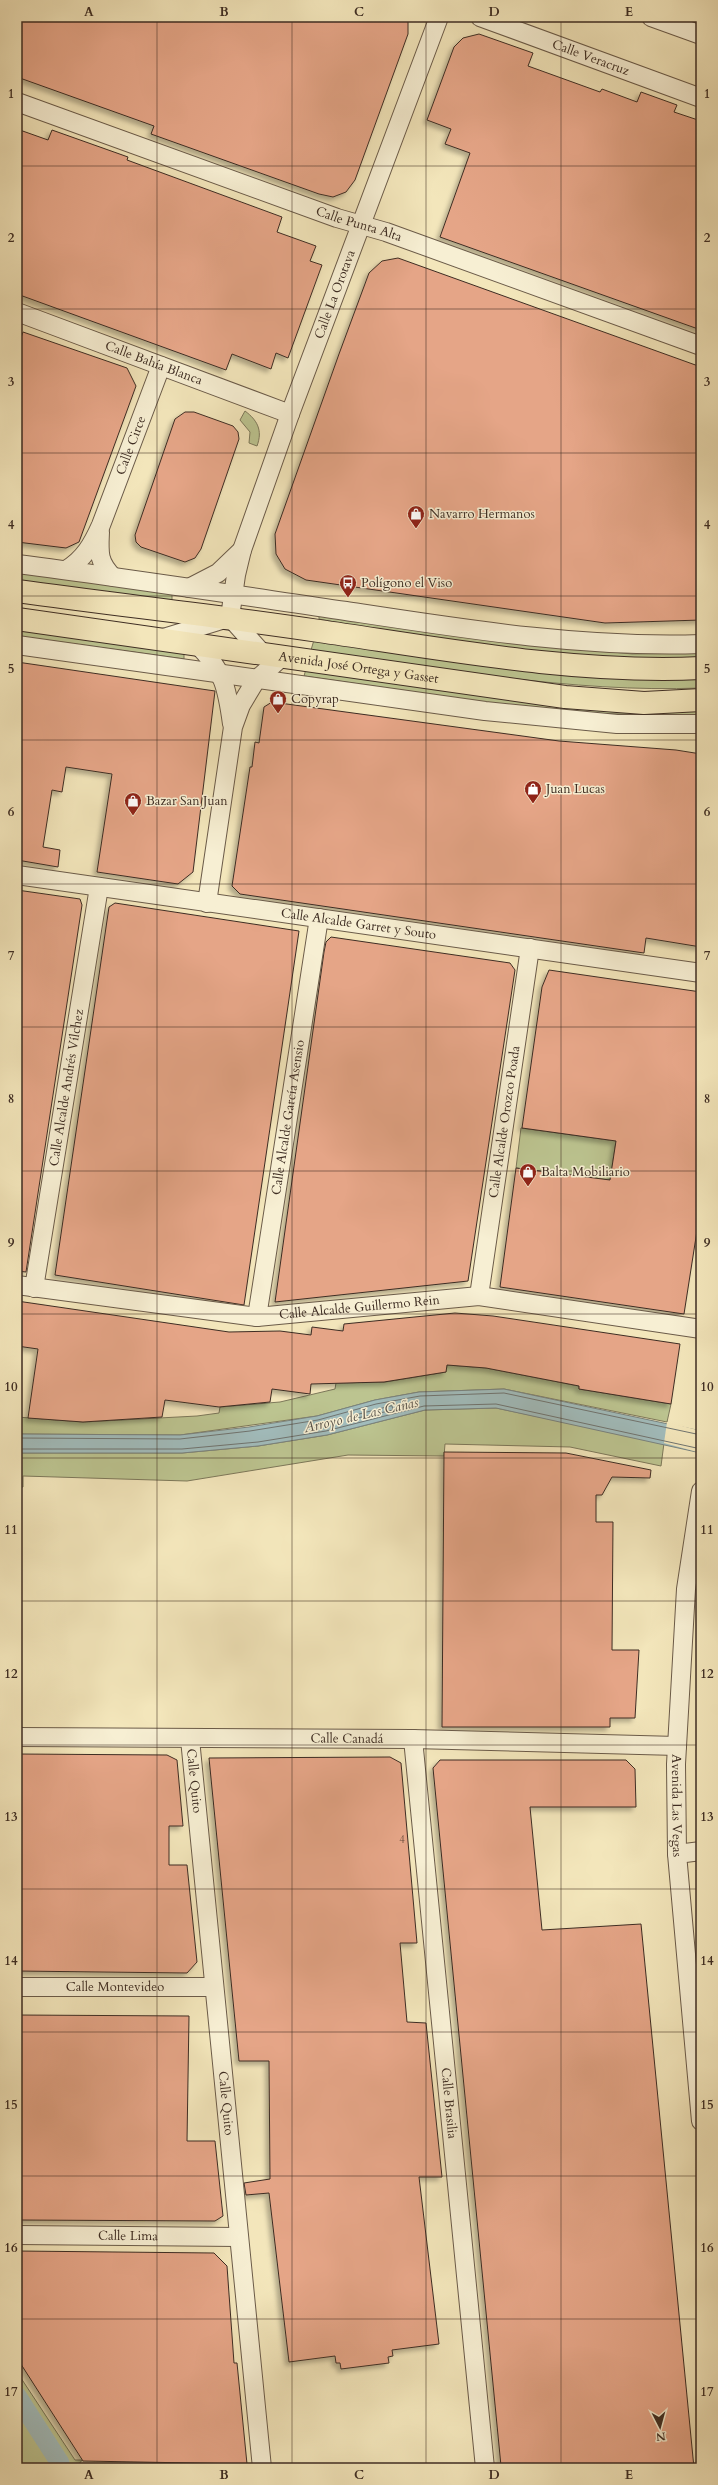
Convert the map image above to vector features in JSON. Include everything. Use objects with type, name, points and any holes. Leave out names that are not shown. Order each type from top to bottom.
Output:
[{"type":"main road","points":[[17,591],[230,617],[509,657],[647,671],[701,668]]},
{"type":"main road","name":"Avenida José Ortega y Gasset","points":[[17,619],[565,697],[644,703],[701,700]]},
{"type":"street","name":"Calle La Orotava","points":[[230,617],[236,576],[242,550],[290,414],[362,226],[439,17]]},
{"type":"street","name":"Calle Veracruz","points":[[480,17],[701,98]]},
{"type":"street","points":[[651,17],[701,35]]},
{"type":"street","name":"Calle Punta Alta","points":[[17,102],[337,218],[386,232],[701,346]]},
{"type":"street","name":"Calle Bahía Blanca","points":[[17,312],[290,414]]},
{"type":"street","name":"Calle Circe","points":[[66,570],[82,559],[91,547],[101,525],[161,366]]},
{"type":"street","name":"Calle Circe","points":[[101,525],[99,550],[102,566],[113,577]]},
{"type":"street","name":"Calle La Orotava","points":[[189,588],[218,573],[242,550]]},
{"type":"street","points":[[17,564],[498,633],[582,642],[662,645],[701,644]]},
{"type":"street","points":[[160,639],[230,617],[262,653]]},
{"type":"street","points":[[197,644],[214,661],[222,675],[227,691],[233,727]]},
{"type":"street","name":"Avenida José Ortega y Gasset","points":[[17,645],[256,680],[485,711],[617,724],[701,724]]},
{"type":"street","points":[[207,903],[233,727],[241,705],[256,680],[283,656]]},
{"type":"street","name":"Calle Alcalde Garret y Souto","points":[[17,875],[701,973]]},
{"type":"street","name":"Calle Alcalde Andrés Vílchez","points":[[26,1287],[99,887]]},
{"type":"street","name":"Calle Alcalde García Asensio","points":[[257,1317],[319,918]]},
{"type":"street","name":"Calle Alcalde Orozco Poada","points":[[479,1296],[530,948]]},
{"type":"street","name":"Calle Alcalde Guillermo Rein","points":[[26,1287],[257,1317],[479,1296],[701,1329]]},
{"type":"street","name":"Avenida Las Vegas","points":[[701,1491],[686,1589],[677,1746],[677,1854],[701,2121]]},
{"type":"street","name":"Calle Canadá","points":[[17,1737],[413,1739],[677,1746]]},
{"type":"street","name":"Calle Quito","points":[[190,1739],[213,1987],[262,2468]]},
{"type":"street","name":"Calle Brasilia","points":[[413,1739],[485,2468]]},
{"type":"street","points":[[677,1854],[701,1851]]},
{"type":"street","name":"Calle Montevideo","points":[[17,1987],[213,1987]]},
{"type":"street","name":"Calle Lima","points":[[17,2235],[238,2237]]},
{"type":"green space","points":[[245,411],[253,418],[258,426],[259,440],[257,446],[249,443],[250,432],[240,420]]},
{"type":"green space","points":[[17,572],[172,594],[172,601],[17,580]]},
{"type":"green space","points":[[319,614],[632,654],[701,653],[701,660],[605,657],[509,648],[366,628],[319,619]]},
{"type":"green space","points":[[17,629],[184,653],[184,659],[17,636]]},
{"type":"green space","points":[[314,640],[579,676],[701,679],[701,688],[652,689],[603,687],[505,678],[311,650]]},
{"type":"green space","points":[[306,669],[701,708],[701,716],[587,713],[518,707],[304,676]]},
{"type":"green space","points":[[521,1128],[616,1141],[610,1180],[516,1168]]},
{"type":"green space","points":[[447,1365],[486,1368],[579,1386],[579,1389],[671,1404],[667,1422],[504,1389],[419,1392],[375,1400],[317,1416],[180,1435],[17,1434],[17,1417],[83,1422],[197,1416],[219,1413],[220,1407],[280,1402],[335,1389],[336,1383],[385,1382],[446,1372]]},
{"type":"green space","points":[[496,1408],[664,1443],[661,1466],[570,1447],[445,1444],[444,1456],[348,1455],[187,1481],[23,1476],[23,1487],[17,1487],[17,1453],[182,1453],[258,1446],[327,1435],[425,1410]]},
{"type":"green space","points":[[17,2372],[75,2460],[82,2460],[76,2468],[27,2468],[17,2461]]},
{"type":"water","name":"Arroyo de Las Cañas","points":[[504,1389],[701,1431],[701,1453],[496,1408],[425,1410],[327,1435],[258,1446],[182,1453],[17,1453],[17,1434],[180,1435],[249,1427],[317,1416],[375,1400],[419,1392]]},
{"type":"pier","points":[[667,1422],[701,1431],[701,1453],[664,1443]]},
{"type":"building","points":[[17,17],[408,17],[408,34],[355,180],[346,192],[333,197],[319,194],[151,134],[154,126],[17,77]]},
{"type":"building","points":[[479,34],[533,53],[528,66],[600,92],[602,89],[637,102],[641,92],[677,105],[674,112],[701,121],[701,330],[440,237],[470,153],[445,144],[451,129],[427,120],[454,47],[463,38]]},
{"type":"building","points":[[17,129],[48,140],[52,130],[128,157],[127,160],[282,217],[277,232],[316,246],[310,261],[322,265],[288,358],[276,353],[271,369],[232,354],[226,370],[17,294]]},
{"type":"building","points":[[398,258],[701,367],[701,620],[605,623],[306,580],[285,569],[276,554],[275,534],[339,354],[369,273],[382,261]]},
{"type":"building","points":[[23,332],[127,368],[136,386],[79,542],[66,548],[17,542],[17,349]]},
{"type":"building","points":[[185,412],[194,412],[233,426],[238,432],[239,439],[201,549],[195,558],[185,562],[141,547],[136,542],[135,535],[175,419]]},
{"type":"building","points":[[17,662],[215,691],[193,872],[178,884],[97,872],[112,774],[66,767],[62,792],[52,790],[43,847],[60,850],[58,867],[17,860]]},
{"type":"building","points":[[272,702],[559,741],[676,750],[701,754],[701,947],[646,938],[644,953],[240,894],[232,886],[250,767],[252,767],[255,742],[259,743],[264,707]]},
{"type":"building","points":[[17,890],[80,899],[82,905],[26,1272],[17,1271]]},
{"type":"building","points":[[115,903],[299,931],[244,1305],[55,1275],[109,907]]},
{"type":"building","points":[[331,937],[510,963],[515,970],[468,1281],[275,1302],[324,952],[326,942]]},
{"type":"building","points":[[549,970],[701,992],[701,1205],[684,1314],[500,1287],[516,1168],[610,1180],[616,1141],[522,1128],[542,987]]},
{"type":"building","points":[[17,1301],[229,1332],[280,1331],[311,1335],[312,1327],[343,1331],[344,1324],[455,1313],[493,1316],[680,1344],[671,1404],[579,1389],[579,1386],[486,1368],[447,1365],[446,1372],[384,1382],[311,1384],[310,1394],[272,1389],[270,1402],[219,1407],[165,1400],[162,1417],[83,1422],[28,1418],[38,1349],[17,1346]]},
{"type":"building","points":[[444,1452],[566,1453],[651,1470],[650,1478],[612,1477],[602,1495],[596,1495],[596,1522],[613,1522],[612,1650],[639,1650],[635,1718],[610,1718],[610,1727],[442,1727]]},
{"type":"building","points":[[17,1754],[167,1755],[177,1760],[183,1826],[169,1826],[169,1865],[187,1865],[197,1962],[187,1973],[17,1971]]},
{"type":"building","points":[[390,1757],[401,1763],[417,1943],[400,1943],[407,2022],[426,2023],[442,2177],[419,2177],[439,2344],[392,2350],[393,2356],[388,2357],[389,2363],[341,2369],[340,2363],[336,2363],[335,2356],[289,2362],[269,2193],[246,2195],[244,2183],[270,2179],[269,2061],[239,2061],[209,1758]]},
{"type":"building","points":[[440,1760],[626,1760],[635,1769],[636,1807],[530,1807],[542,1930],[641,1924],[694,2468],[501,2466],[433,1768]]},
{"type":"building","points":[[17,2015],[189,2016],[187,2141],[215,2141],[223,2216],[215,2221],[17,2220]]},
{"type":"building","points":[[17,2251],[214,2253],[227,2266],[234,2363],[237,2363],[247,2464],[83,2461],[17,2358]]},
{"type":"waterway","points":[[17,2396],[60,2463]]},
{"type":"place","name":"Navarro Hermanos","points":[[416,529]]},
{"type":"place","name":"Polígono el Viso","points":[[348,598]]},
{"type":"place","name":"Copyrap","points":[[278,714]]},
{"type":"place","name":"Juan Lucas","points":[[533,804]]},
{"type":"place","name":"Bazar San Juan","points":[[133,816]]},
{"type":"place","name":"Balta Mobiliario","points":[[528,1187]]}]
